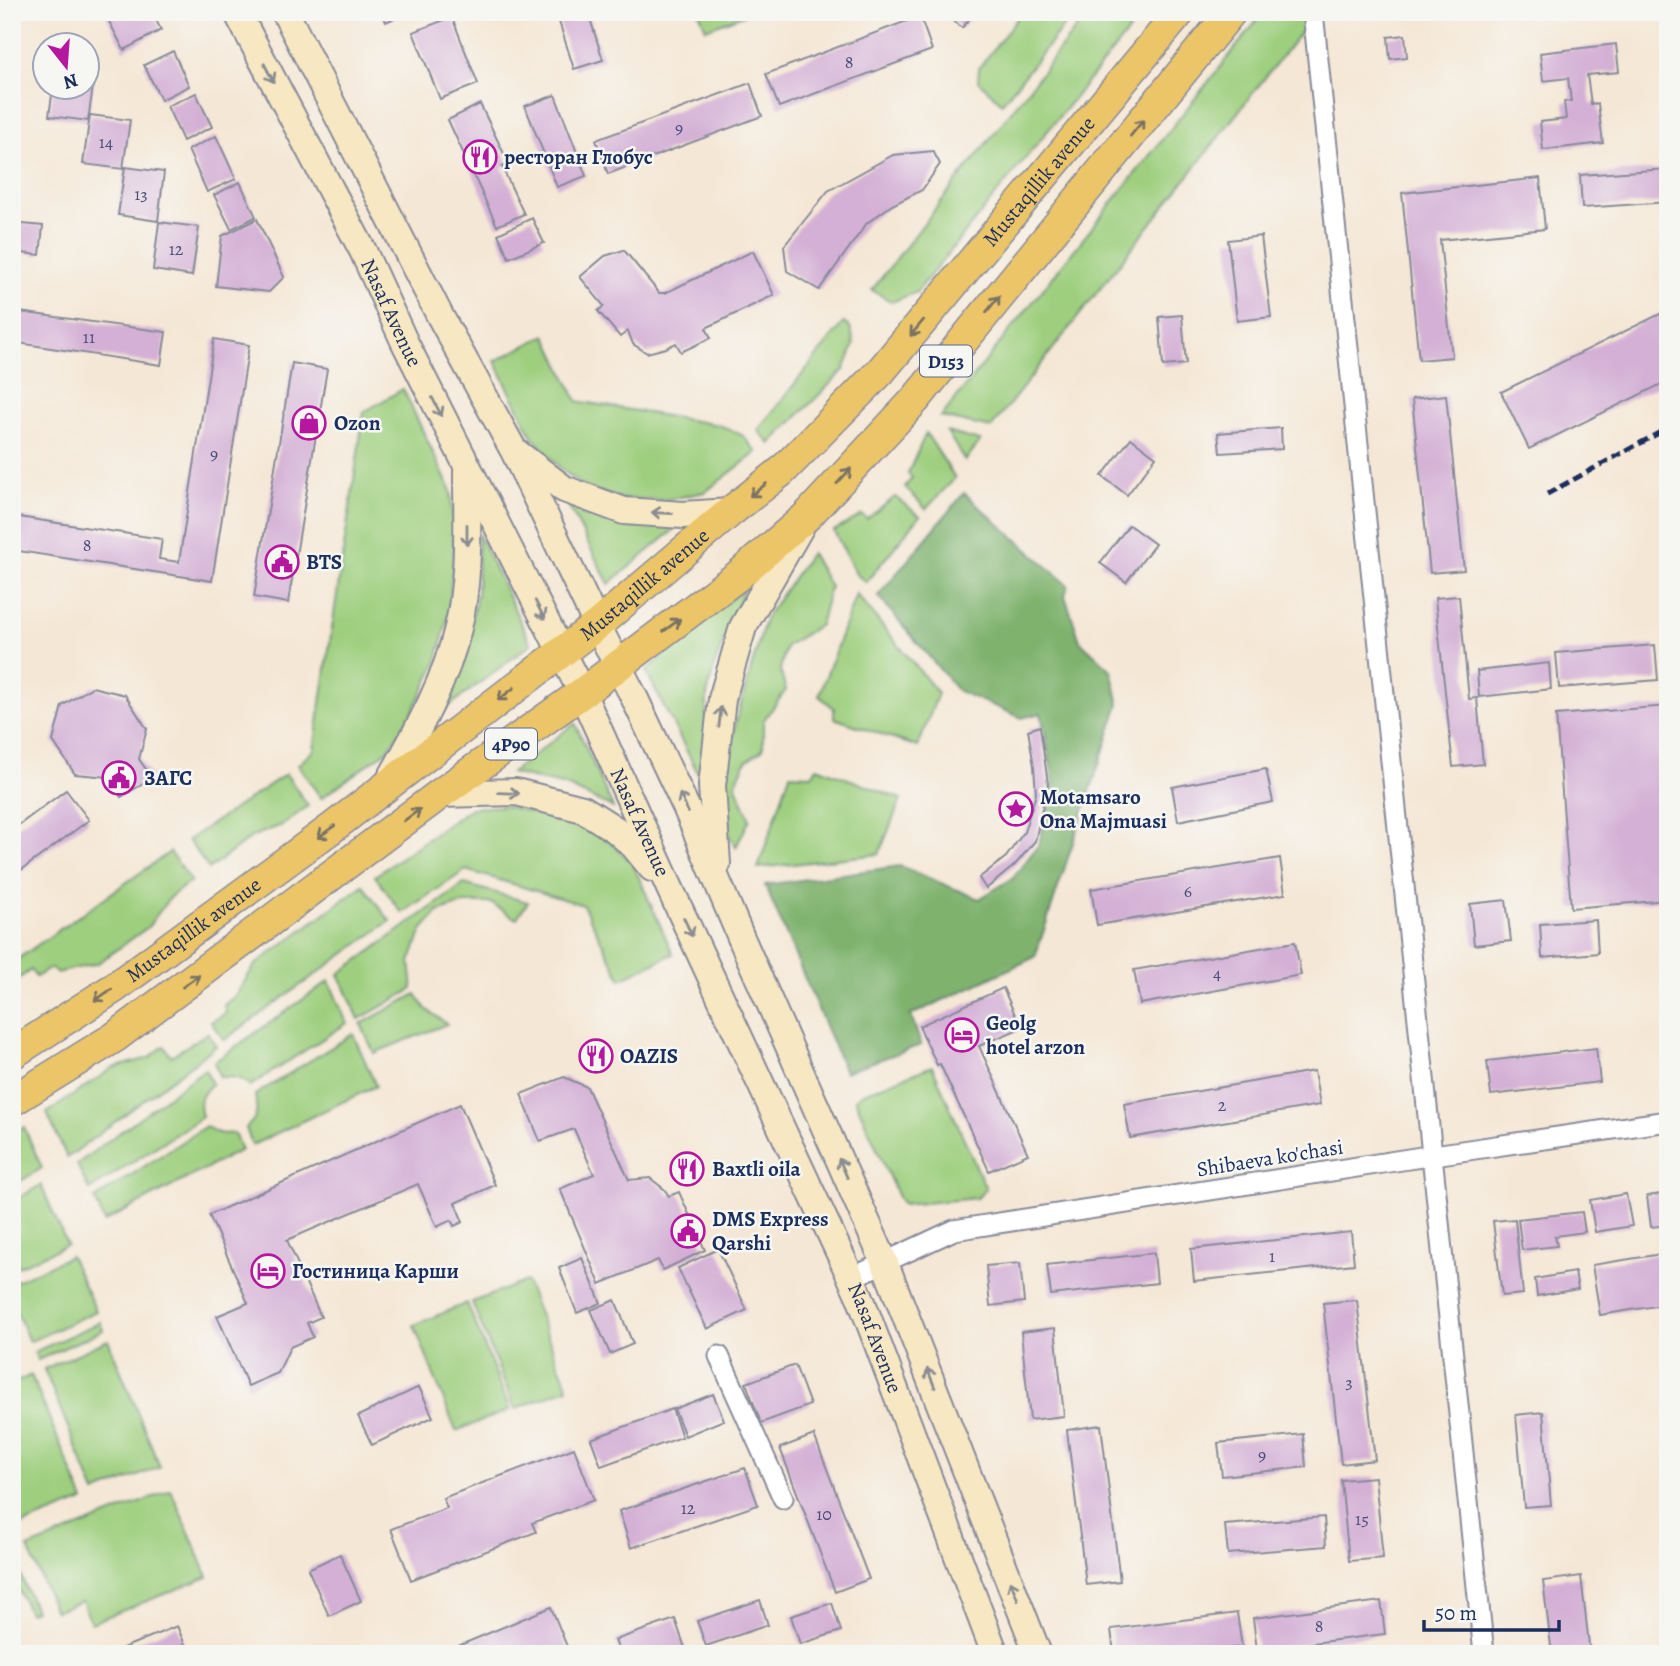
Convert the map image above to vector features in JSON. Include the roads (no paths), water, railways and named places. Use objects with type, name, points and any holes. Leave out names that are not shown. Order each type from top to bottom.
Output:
[{"type":"main road","name":"Nasaf Avenue","points":[[237,12],[363,251],[405,343],[582,693],[860,1297],[995,1654]]},
{"type":"main road","name":"Nasaf Avenue","points":[[285,12],[440,316],[514,452],[686,807],[884,1261],[1038,1654]]},
{"type":"main road","name":"Mustaqillik avenue","points":[[12,1054],[114,988],[386,786],[597,625],[782,471],[880,372],[1180,12]]},
{"type":"main road","name":"Mustaqillik avenue","points":[[618,666],[739,575],[807,516],[915,400],[1231,12]]},
{"type":"main road","points":[[405,343],[440,316]]},
{"type":"main road","points":[[514,452],[564,489],[624,511],[683,514],[730,512]]},
{"type":"main road","points":[[386,786],[436,690],[458,629],[467,546],[467,467]]},
{"type":"main road","points":[[718,883],[712,786],[722,699],[743,626],[807,516]]},
{"type":"main road","name":"D153","points":[[582,693],[618,666]]},
{"type":"main road","name":"Mustaqillik avenue","points":[[12,1101],[115,1037],[440,794],[582,693]]},
{"type":"main road","points":[[440,794],[516,792],[583,809],[617,830],[634,846],[672,893]]},
{"type":"street","points":[[1313,12],[1484,1654]]},
{"type":"street","name":"Shibaeva ko'chasi","points":[[851,1278],[954,1230],[1668,1121]]},
{"type":"street","points":[[719,1356],[783,1498]]},
{"type":"railway","points":[[1547,494],[1668,428]]},
{"type":"place","name":"ресторан Глобус","points":[[480,157]]},
{"type":"place","name":"Ozon","points":[[309,423]]},
{"type":"place","name":"BTS","points":[[282,562]]},
{"type":"place","name":"ЗАГС","points":[[119,778]]},
{"type":"place","name":"Motamsaro Ona Majmuasi","points":[[1016,809]]},
{"type":"place","name":"Geolg hotel arzon","points":[[962,1035]]},
{"type":"place","name":"OAZIS","points":[[596,1056]]},
{"type":"place","name":"Baxtli oila","points":[[687,1169]]},
{"type":"place","name":"DMS Express Qarshi","points":[[688,1231]]},
{"type":"place","name":"Гостиница Карши","points":[[268,1271]]}]
